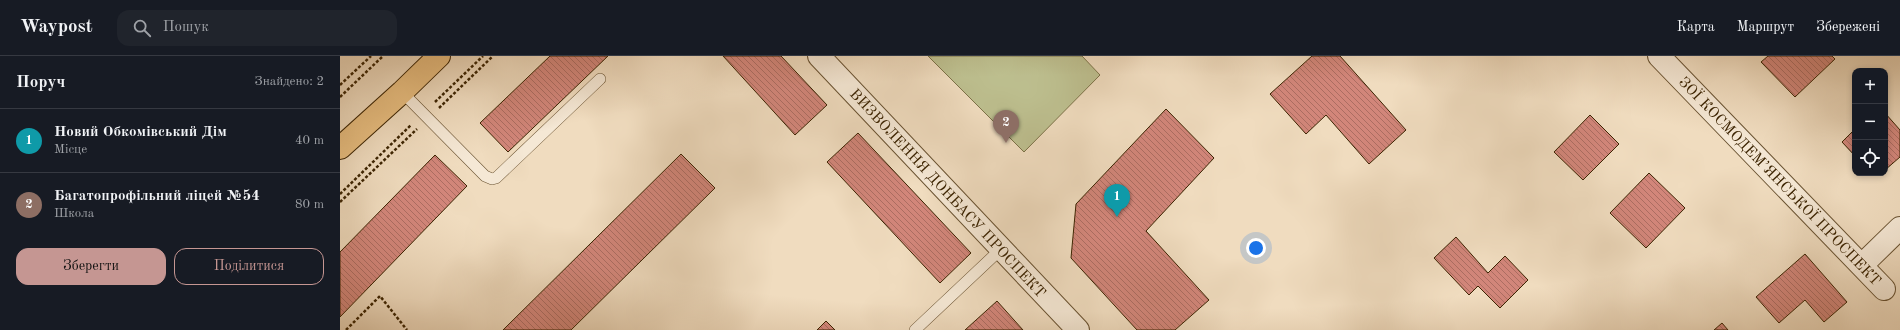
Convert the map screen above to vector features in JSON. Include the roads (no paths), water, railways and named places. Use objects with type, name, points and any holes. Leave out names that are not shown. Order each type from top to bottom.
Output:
[{"type":"main road","points":[[340,148],[439,56]]},
{"type":"street","name":"ВИЗВОЛЕННЯ ДОНБАСУ ПРОСПЕКТ","points":[[818,56],[1078,330]]},
{"type":"street","name":"ЗОЇ КОСМОДЕМ’ЯНСЬКОЇ ПРОСПЕКТ","points":[[1659,56],[1884,289]]},
{"type":"street","points":[[1862,265],[1900,228]]},
{"type":"lane","points":[[402,92],[485,176],[492,179],[496,178],[600,79]]},
{"type":"lane","points":[[915,330],[1001,249]]},
{"type":"place","name":"Багатопрофільний ліцей №54","points":[[1006,143]]},
{"type":"place","name":"Новий Обкомівський Дім","points":[[1117,217]]}]
